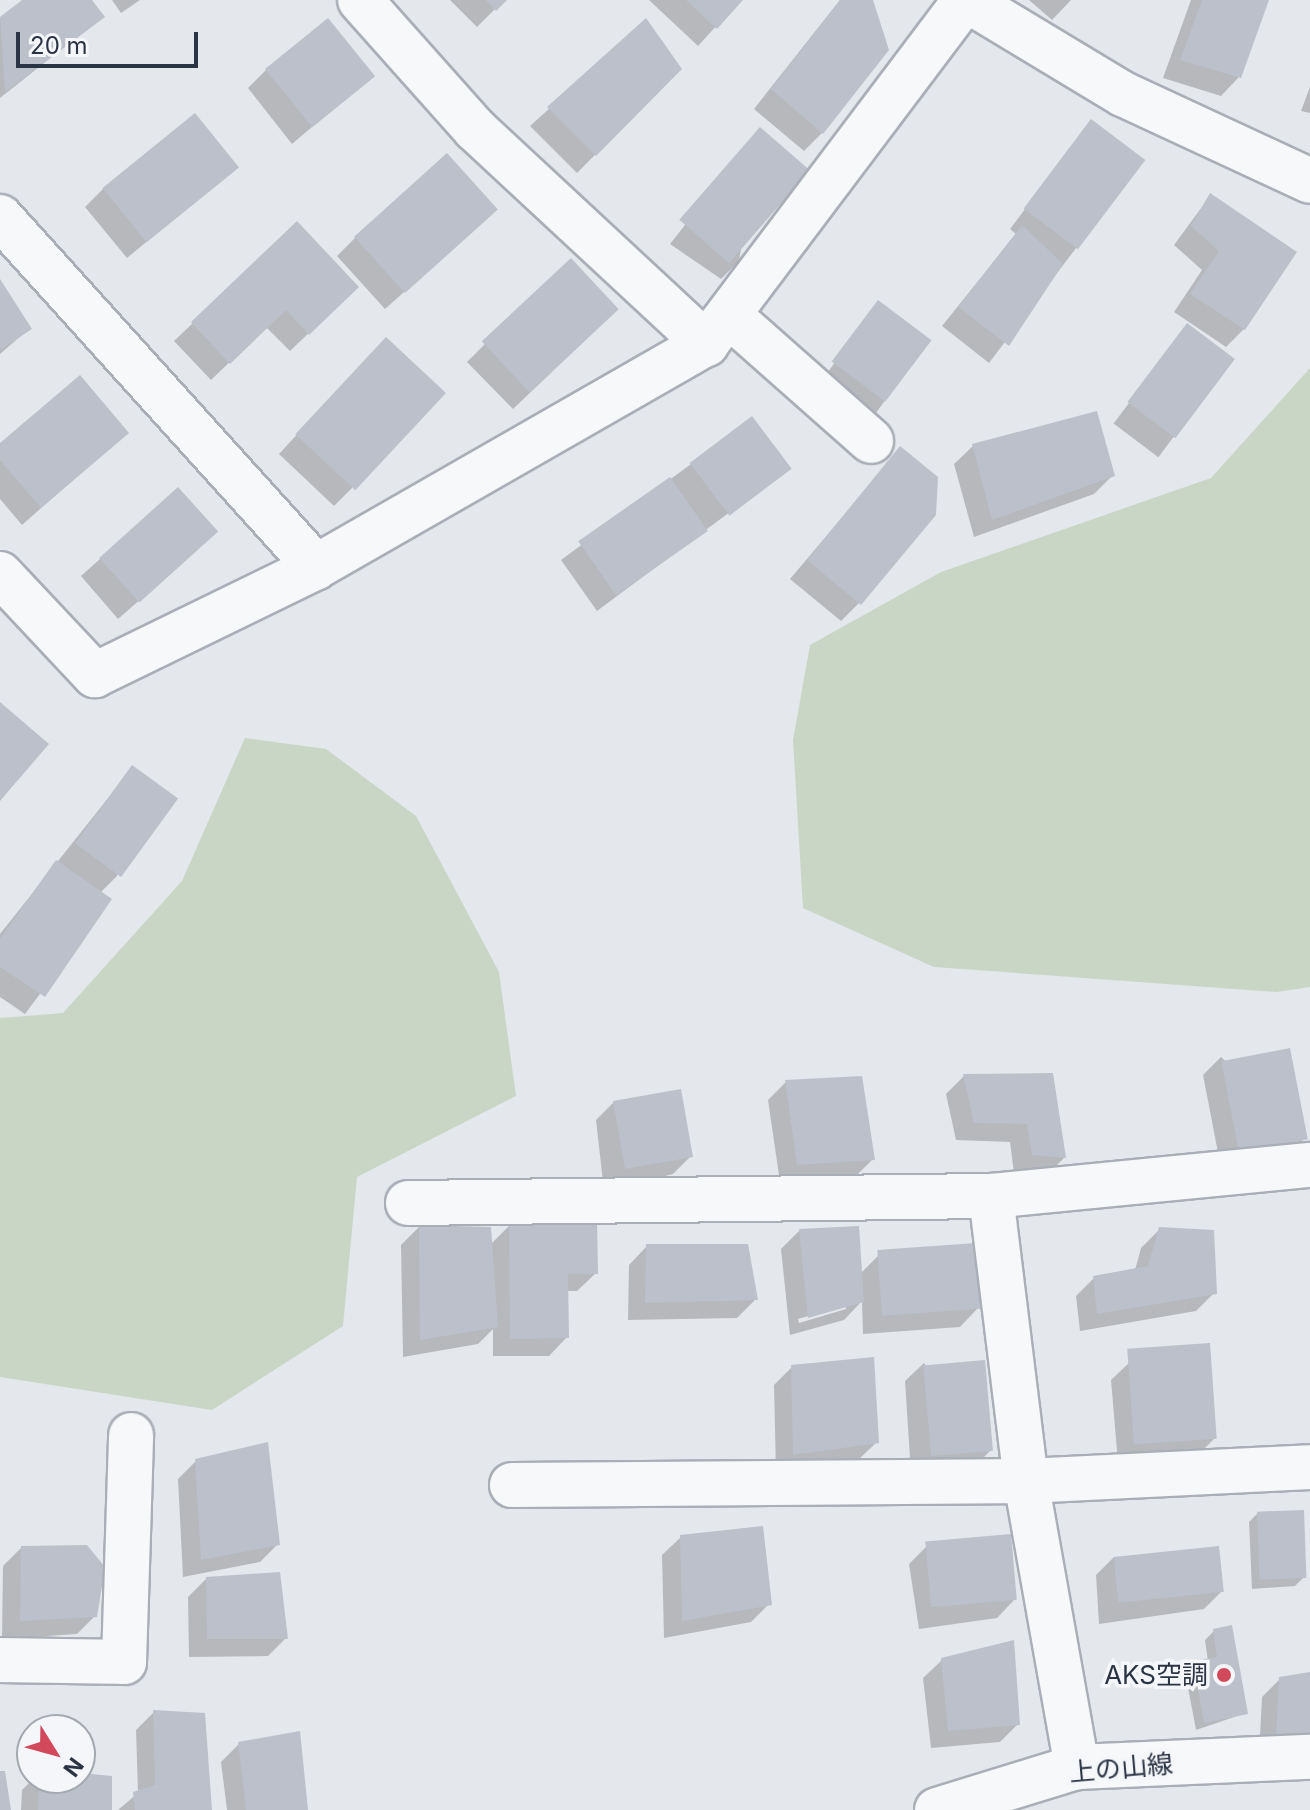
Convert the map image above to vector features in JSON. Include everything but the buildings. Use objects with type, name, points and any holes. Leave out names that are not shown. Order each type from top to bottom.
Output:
[{"type":"street","points":[[360,0],[475,129],[718,331],[871,441]]},
{"type":"street","points":[[0,574],[95,675],[316,567],[718,331],[966,0],[1123,94],[1310,181]]},
{"type":"street","points":[[0,217],[316,567]]},
{"type":"street","points":[[408,1203],[991,1196],[1310,1165]]},
{"type":"street","points":[[991,1196],[1026,1481],[1077,1767]]},
{"type":"street","points":[[0,1660],[124,1662],[131,1435]]},
{"type":"street","points":[[512,1485],[1026,1481],[1310,1467]]},
{"type":"street","name":"上の山線","points":[[937,1810],[1077,1767],[1310,1757]]},
{"type":"green space","points":[[1310,368],[1310,987],[1277,992],[934,967],[803,908],[793,740],[810,645],[941,572],[1211,478]]},
{"type":"green space","points":[[245,738],[326,749],[416,816],[499,972],[516,1096],[357,1177],[343,1326],[212,1410],[0,1377],[0,1018],[63,1013],[182,881]]},
{"type":"place","name":"AKS空調","points":[[1224,1675]]}]
